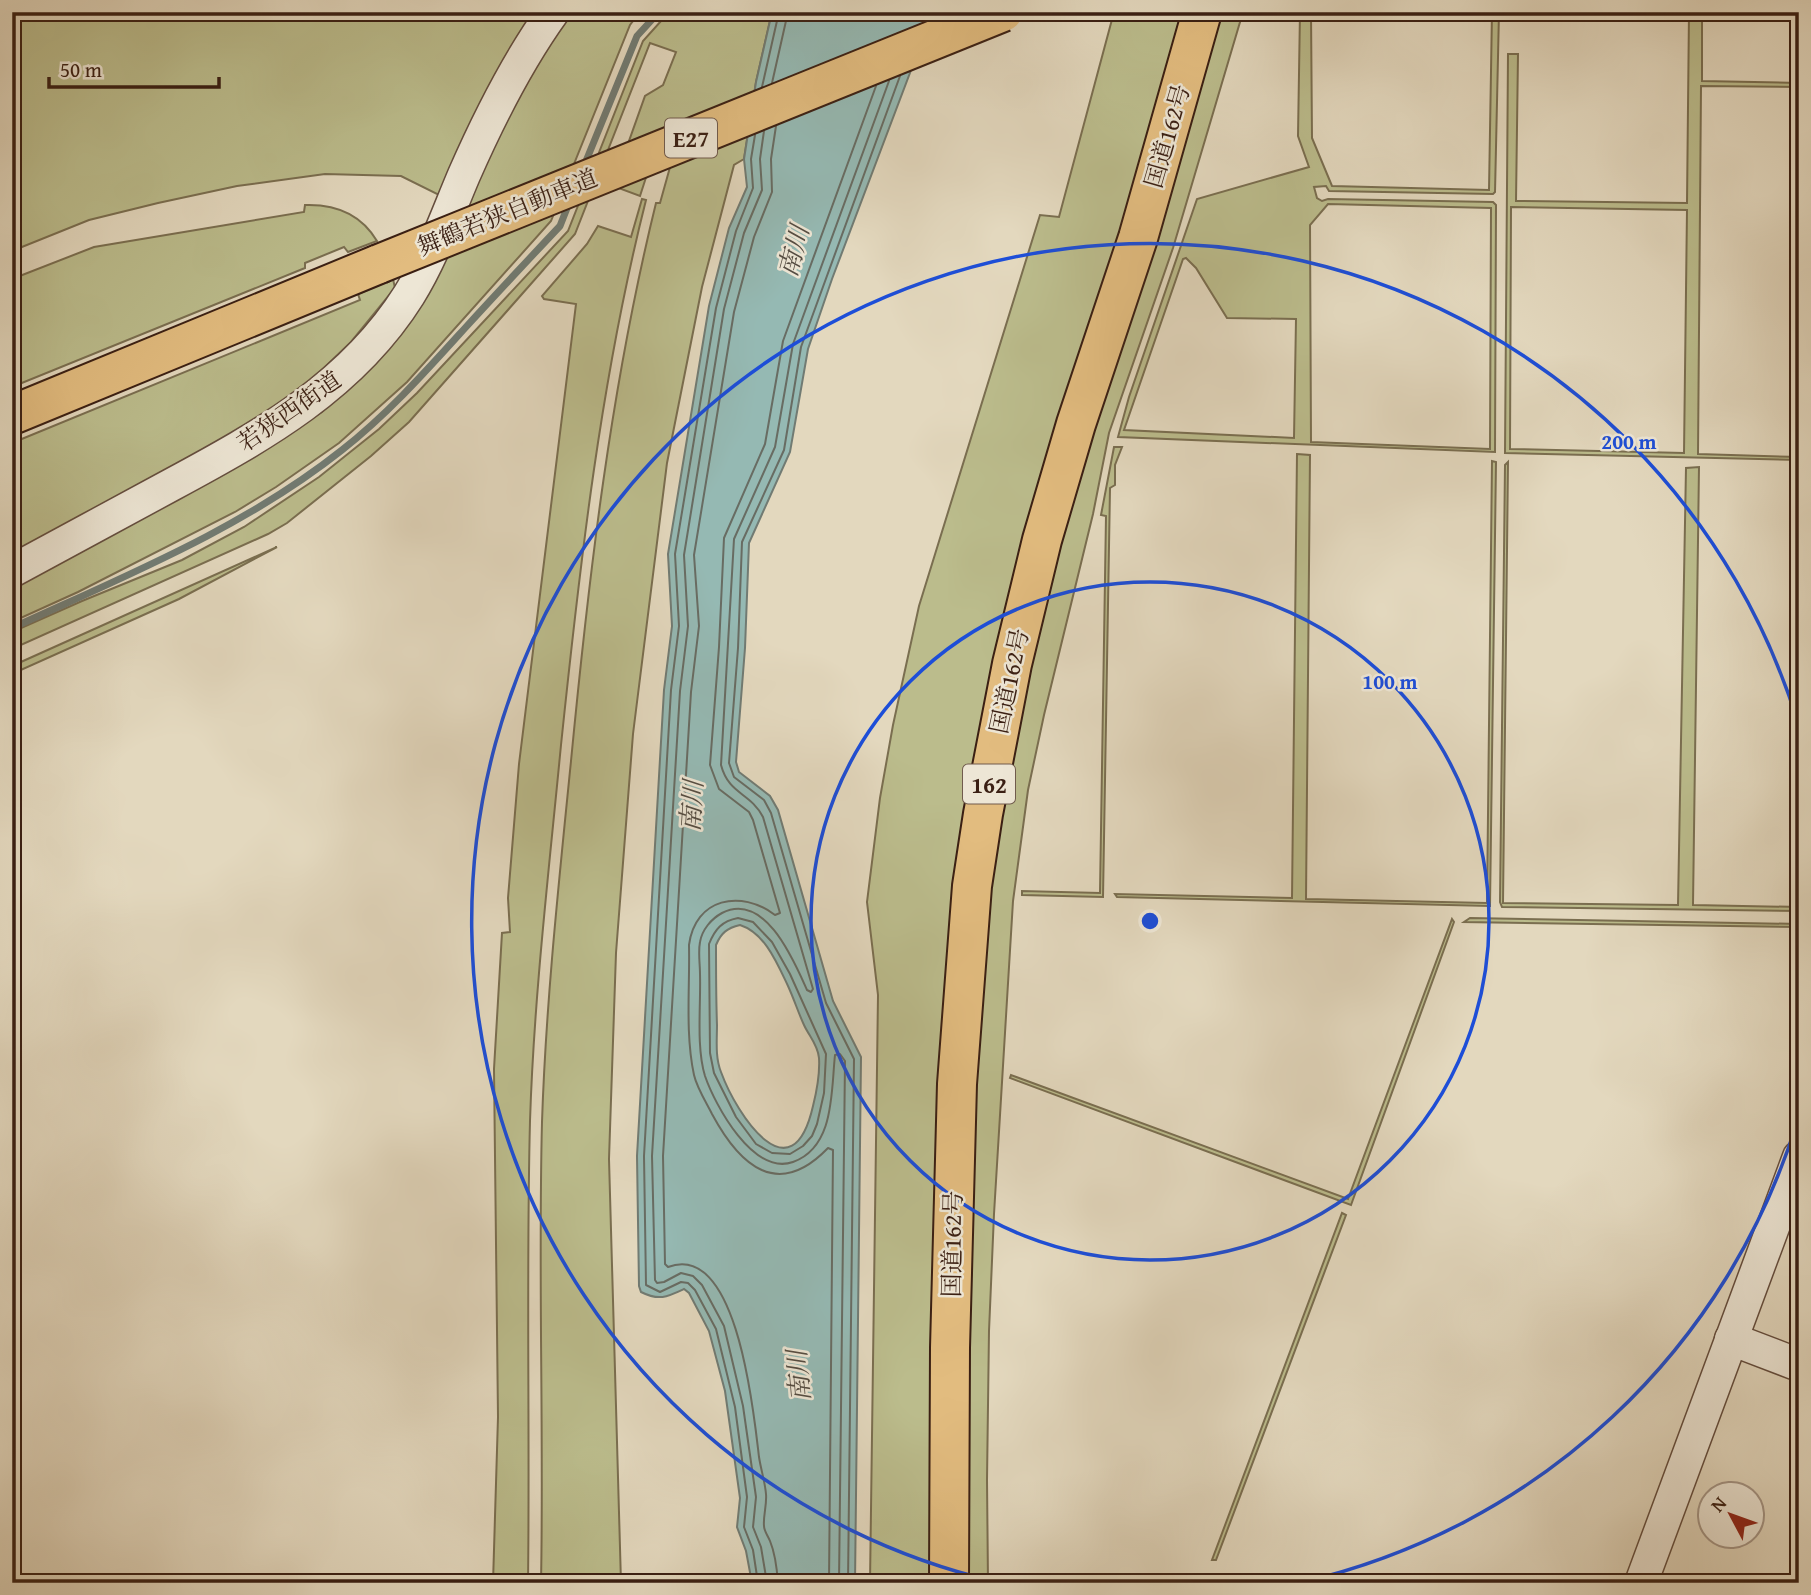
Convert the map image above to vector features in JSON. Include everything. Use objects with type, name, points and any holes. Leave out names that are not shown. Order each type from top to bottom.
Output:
[{"type":"highway","name":"舞鶴若狭自動車道","points":[[12,415],[1003,12]]},
{"type":"highway","name":"国道162号","points":[[949,1583],[950,1348],[957,1084],[968,933],[981,826],[1009,677],[1042,540],[1076,425],[1138,238],[1202,12]]},
{"type":"street","name":"若狭西街道","points":[[12,571],[250,442],[295,413],[340,377],[365,351],[407,297],[431,253],[502,95],[553,12]]},
{"type":"street","points":[[1641,1583],[1799,1157]]},
{"type":"street","points":[[1731,1339],[1799,1365]]},
{"type":"green space","points":[[12,12],[535,12],[441,196],[401,176],[325,174],[237,186],[158,203],[89,220],[12,251]]},
{"type":"green space","points":[[570,12],[640,12],[630,25],[551,221],[407,382],[339,443],[235,512],[78,592],[12,622],[12,585],[255,455],[322,412],[375,362],[546,47]]},
{"type":"green space","points":[[674,12],[772,12],[756,82],[744,159],[734,165],[702,287],[667,463],[633,734],[616,953],[609,1159],[621,1583],[541,1583],[542,1122],[558,896],[603,480],[640,272],[656,203],[660,203],[679,135],[661,131],[640,196],[613,186],[645,96],[663,85],[676,52],[650,43],[575,234],[409,422],[371,456],[287,523],[268,534],[12,649],[12,632],[182,560],[244,527],[319,477],[379,429],[417,393],[568,231],[643,41],[661,21]]},
{"type":"green space","points":[[1114,12],[1192,12],[1001,664],[937,1583],[870,1583],[878,995],[867,902],[880,798],[919,606],[1040,215],[1059,217]]},
{"type":"green space","points":[[1213,12],[1243,12],[1173,248],[1109,433],[1093,514],[1028,790],[1013,901],[994,1214],[989,1331],[988,1583],[960,1583],[972,1016],[1023,666]]},
{"type":"green space","points":[[1300,12],[1311,12],[1312,138],[1332,186],[1489,190],[1492,12],[1499,12],[1493,194],[1329,191],[1326,186],[1314,187],[1317,198],[1322,201],[1493,202],[1496,205],[1495,452],[1118,437],[1129,397],[1197,199],[1309,167],[1298,136]],"holes":[[[1328,204],[1491,208],[1490,449],[1311,442],[1310,225]],[[1186,258],[1196,268],[1227,318],[1296,319],[1294,438],[1124,430],[1183,259]]]},
{"type":"green space","points":[[1689,12],[1702,12],[1702,81],[1799,83],[1799,87],[1701,86],[1698,454],[1799,457],[1799,460],[1505,453],[1508,54],[1518,54],[1516,201],[1687,203]],"holes":[[[1511,207],[1687,210],[1684,453],[1510,449]]]},
{"type":"green space","points":[[642,199],[646,200],[616,335],[584,540],[538,980],[529,1179],[528,1583],[493,1583],[498,1417],[494,1069],[502,933],[510,932],[508,898],[519,764],[576,304],[544,299],[542,296],[587,244],[598,226],[631,237]]},
{"type":"green space","points":[[305,205],[327,206],[355,217],[377,241],[348,252],[344,247],[305,263],[305,268],[12,387],[12,279],[94,247],[304,212]]},
{"type":"green space","points":[[393,279],[395,288],[351,342],[303,388],[237,432],[12,554],[12,443],[360,300],[358,294]]},
{"type":"green space","points":[[1114,447],[1122,447],[1115,465],[1115,485],[1110,488],[1103,897],[1022,895],[1022,891],[1100,893],[1106,516],[1101,515]]},
{"type":"green space","points":[[1297,454],[1310,455],[1306,899],[1487,903],[1492,461],[1496,462],[1490,906],[1117,897],[1115,894],[1292,898]]},
{"type":"green space","points":[[1508,462],[1503,903],[1678,905],[1686,468],[1699,467],[1693,905],[1799,907],[1799,911],[1502,907],[1505,465]]},
{"type":"green space","points":[[277,547],[179,599],[12,674],[12,666]]},
{"type":"green space","points":[[1470,918],[1799,924],[1799,927],[1464,922]]},
{"type":"green space","points":[[1452,919],[1454,922],[1351,1205],[1010,1078],[1011,1075],[1348,1199]]},
{"type":"green space","points":[[1342,1213],[1346,1215],[1216,1560],[1212,1560]]},
{"type":"water","name":"南川","points":[[772,12],[933,12],[808,349],[790,452],[749,543],[745,648],[736,762],[739,772],[770,796],[778,810],[833,1001],[861,1057],[855,1583],[752,1583],[746,1551],[737,1527],[740,1498],[725,1391],[709,1331],[689,1293],[684,1289],[658,1297],[641,1292],[639,1286],[637,1156],[664,690],[672,626],[668,554],[709,306],[729,228],[747,187],[744,159],[756,82]],"holes":[[[740,925],[749,929],[775,959],[818,1053],[819,1076],[813,1106],[804,1133],[792,1146],[779,1147],[765,1140],[752,1126],[729,1090],[718,1060],[716,945],[722,934],[731,928]]]},
{"type":"waterway","points":[[584,166],[637,36],[659,12]]},
{"type":"waterway","points":[[12,628],[183,549],[224,527],[304,478],[342,450],[407,391],[560,226],[569,203]]}]
